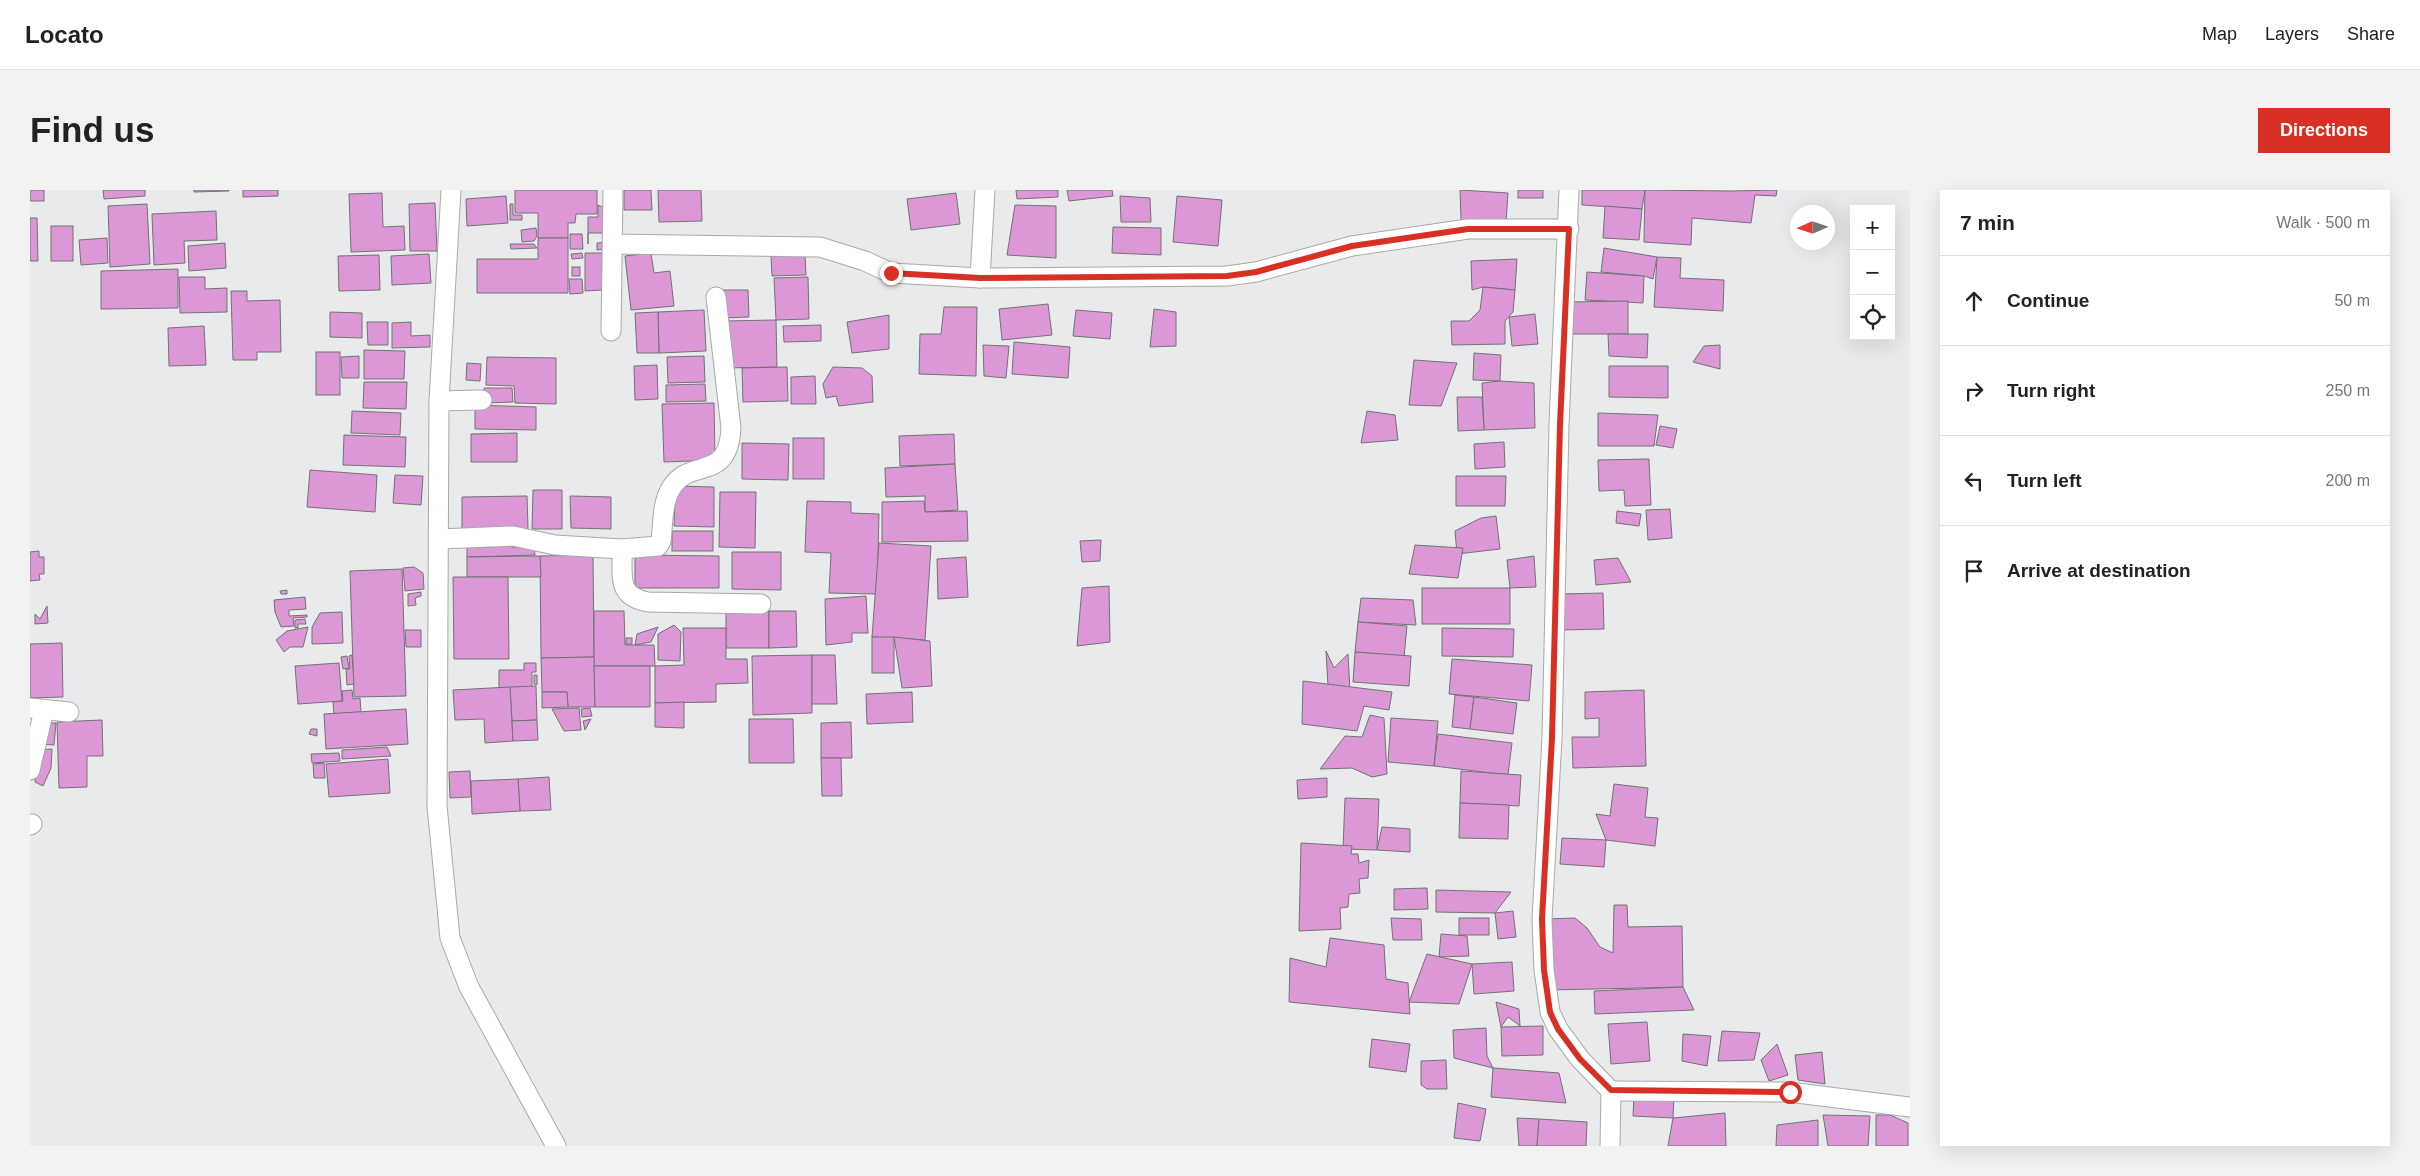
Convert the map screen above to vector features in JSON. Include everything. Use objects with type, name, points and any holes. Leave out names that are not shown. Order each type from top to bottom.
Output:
[{"type":"street","points":[[451,190],[439,401],[437,806],[450,938],[469,986],[556,1146]]},
{"type":"street","points":[[611,331],[613,190]]},
{"type":"street","points":[[980,278],[985,190]]},
{"type":"street","points":[[1570,190],[1560,425],[1552,738],[1542,919],[1544,970],[1550,1012],[1558,1029],[1580,1059],[1611,1090],[1790,1092],[1910,1107]]},
{"type":"street","points":[[613,244],[820,247],[865,261],[891,273],[980,278],[1227,276],[1256,272],[1352,246],[1468,229],[1569,229]]},
{"type":"street","points":[[439,539],[513,536],[555,545],[622,549],[658,546],[661,541],[669,492],[678,480],[690,472],[717,463],[726,454],[730,443],[716,297]]},
{"type":"street","points":[[439,401],[482,400]]},
{"type":"street","points":[[622,549],[623,582],[626,594],[634,600],[648,602],[761,604]]},
{"type":"street","points":[[30,770],[37,709],[69,712]]},
{"type":"street","points":[[1610,1146],[1611,1090]]},
{"type":"building","points":[[30,190],[44,190],[44,201],[30,201]]},
{"type":"building","points":[[103,190],[145,190],[145,196],[104,199]]},
{"type":"building","points":[[194,190],[229,190],[229,191],[194,192]]},
{"type":"building","points":[[243,190],[278,190],[278,196],[243,197]]},
{"type":"building","points":[[515,190],[597,190],[597,214],[576,214],[575,223],[568,223],[568,238],[538,238],[538,213],[515,213]]},
{"type":"building","points":[[624,190],[651,190],[652,210],[624,210]]},
{"type":"building","points":[[658,190],[701,190],[702,221],[659,222]]},
{"type":"building","points":[[1016,190],[1058,190],[1058,197],[1017,199]]},
{"type":"building","points":[[1067,190],[1112,190],[1113,196],[1069,201]]},
{"type":"building","points":[[1460,190],[1508,193],[1506,222],[1461,220]]},
{"type":"building","points":[[1518,190],[1543,190],[1543,198],[1518,198]]},
{"type":"building","points":[[1582,190],[1645,190],[1642,209],[1582,205]]},
{"type":"building","points":[[1645,190],[1777,190],[1776,196],[1755,195],[1751,223],[1692,218],[1691,245],[1644,242]]},
{"type":"building","points":[[382,193],[383,227],[404,226],[405,250],[351,252],[349,194]]},
{"type":"building","points":[[956,193],[960,224],[911,230],[907,199]]},
{"type":"building","points":[[506,196],[508,223],[467,226],[466,199]]},
{"type":"building","points":[[1120,196],[1150,198],[1151,222],[1121,222]]},
{"type":"building","points":[[1177,196],[1222,200],[1218,246],[1173,242]]},
{"type":"building","points":[[435,203],[437,251],[410,251],[409,204]]},
{"type":"building","points":[[147,204],[150,264],[110,267],[108,206]]},
{"type":"building","points":[[510,204],[513,204],[513,215],[522,215],[522,220],[510,220]]},
{"type":"building","points":[[598,205],[609,210],[608,233],[588,233],[588,217],[598,217]]},
{"type":"building","points":[[1015,205],[1056,206],[1056,258],[1007,255]]},
{"type":"building","points":[[1605,206],[1642,209],[1639,240],[1603,238]]},
{"type":"building","points":[[216,211],[217,240],[184,241],[185,263],[154,265],[152,214]]},
{"type":"building","points":[[30,218],[37,218],[38,261],[30,261]]},
{"type":"building","points":[[51,226],[73,226],[73,261],[51,261]]},
{"type":"building","points":[[1113,227],[1161,228],[1161,255],[1112,253]]},
{"type":"building","points":[[536,228],[537,236],[534,241],[522,242],[521,230]]},
{"type":"building","points":[[570,234],[582,234],[583,249],[570,249]]},
{"type":"building","points":[[107,238],[108,263],[81,265],[79,240]]},
{"type":"building","points":[[538,238],[568,238],[568,293],[477,293],[477,259],[538,259]]},
{"type":"building","points":[[607,242],[605,249],[597,250],[597,243]]},
{"type":"building","points":[[225,243],[226,268],[189,271],[188,246]]},
{"type":"building","points":[[510,244],[534,244],[537,248],[511,249]]},
{"type":"building","points":[[1604,248],[1657,257],[1653,279],[1644,276],[1601,272]]},
{"type":"building","points":[[582,253],[583,258],[572,259],[571,254]]},
{"type":"building","points":[[585,253],[607,253],[602,290],[585,291]]},
{"type":"building","points":[[651,253],[654,273],[670,271],[674,306],[631,310],[625,256]]},
{"type":"building","points":[[429,254],[431,283],[392,285],[391,256]]},
{"type":"building","points":[[379,255],[380,290],[339,291],[338,256]]},
{"type":"building","points":[[805,255],[806,275],[772,276],[771,256]]},
{"type":"building","points":[[1657,257],[1681,258],[1680,278],[1724,280],[1723,311],[1654,307]]},
{"type":"building","points":[[1517,259],[1515,290],[1483,287],[1472,290],[1471,261]]},
{"type":"building","points":[[572,267],[580,267],[580,276],[572,276]]},
{"type":"building","points":[[178,269],[178,308],[101,309],[101,271]]},
{"type":"building","points":[[1587,272],[1644,276],[1643,303],[1585,300]]},
{"type":"building","points":[[179,277],[205,277],[205,289],[227,288],[227,312],[180,313]]},
{"type":"building","points":[[808,277],[809,319],[776,320],[774,278]]},
{"type":"building","points":[[569,279],[582,279],[583,293],[570,294]]},
{"type":"building","points":[[1483,287],[1515,290],[1513,312],[1505,321],[1505,344],[1452,345],[1451,321],[1469,321],[1480,310]]},
{"type":"building","points":[[723,290],[748,290],[749,317],[724,318]]},
{"type":"building","points":[[231,291],[247,291],[247,301],[280,300],[281,352],[257,352],[257,360],[233,360]]},
{"type":"building","points":[[1628,301],[1628,334],[1570,334],[1570,302]]},
{"type":"building","points":[[1048,304],[1052,335],[1002,340],[999,309]]},
{"type":"building","points":[[944,307],[977,307],[976,376],[919,374],[920,334],[941,334]]},
{"type":"building","points":[[1154,309],[1176,312],[1176,346],[1150,347]]},
{"type":"building","points":[[704,310],[706,351],[659,353],[658,312]]},
{"type":"building","points":[[1076,310],[1112,313],[1110,339],[1073,336]]},
{"type":"building","points":[[330,312],[362,313],[362,338],[330,337]]},
{"type":"building","points":[[658,312],[659,353],[637,353],[635,313]]},
{"type":"building","points":[[1535,314],[1538,344],[1512,346],[1509,317]]},
{"type":"building","points":[[889,315],[889,349],[852,353],[847,322]]},
{"type":"building","points":[[776,320],[777,367],[726,368],[725,321]]},
{"type":"building","points":[[367,322],[388,322],[388,345],[368,345]]},
{"type":"building","points":[[411,322],[411,336],[430,335],[430,347],[392,348],[392,323]]},
{"type":"building","points":[[821,325],[821,341],[784,342],[783,326]]},
{"type":"building","points":[[204,326],[206,365],[169,366],[168,328]]},
{"type":"building","points":[[1608,334],[1648,334],[1647,358],[1609,356]]},
{"type":"building","points":[[1014,342],[1070,347],[1068,378],[1012,374]]},
{"type":"building","points":[[983,345],[1009,346],[1006,378],[984,376]]},
{"type":"building","points":[[1720,345],[1720,369],[1693,362],[1704,346]]},
{"type":"building","points":[[364,350],[405,351],[404,379],[364,379]]},
{"type":"building","points":[[316,352],[340,352],[340,395],[316,395]]},
{"type":"building","points":[[1474,353],[1501,355],[1500,381],[1473,380]]},
{"type":"building","points":[[359,356],[359,378],[342,378],[341,357]]},
{"type":"building","points":[[704,356],[705,382],[668,383],[667,357]]},
{"type":"building","points":[[487,357],[556,358],[556,404],[515,403],[514,386],[486,385]]},
{"type":"building","points":[[1414,360],[1457,363],[1441,406],[1409,405]]},
{"type":"building","points":[[467,363],[481,364],[480,381],[466,380]]},
{"type":"building","points":[[657,365],[658,399],[635,400],[634,366]]},
{"type":"building","points":[[1609,366],[1668,366],[1668,398],[1609,397]]},
{"type":"building","points":[[787,367],[788,401],[743,402],[742,368]]},
{"type":"building","points":[[833,367],[862,368],[872,376],[873,402],[839,406],[836,396],[826,398],[823,384]]},
{"type":"building","points":[[815,376],[816,404],[791,404],[791,377]]},
{"type":"building","points":[[1500,381],[1534,383],[1535,428],[1484,430],[1482,383]]},
{"type":"building","points":[[364,382],[407,382],[406,409],[363,408]]},
{"type":"building","points":[[705,384],[706,401],[666,402],[666,385]]},
{"type":"building","points":[[484,388],[512,388],[513,402],[484,403]]},
{"type":"building","points":[[1457,397],[1482,397],[1484,430],[1458,431]]},
{"type":"building","points":[[714,403],[715,460],[664,462],[662,404]]},
{"type":"building","points":[[475,405],[536,407],[536,430],[475,429]]},
{"type":"building","points":[[352,411],[401,413],[400,435],[351,433]]},
{"type":"building","points":[[1367,411],[1395,415],[1398,440],[1361,443]]},
{"type":"building","points":[[1598,413],[1658,415],[1654,446],[1598,446]]},
{"type":"building","points":[[1660,426],[1677,429],[1673,448],[1656,445]]},
{"type":"building","points":[[517,433],[517,462],[471,462],[471,434]]},
{"type":"building","points":[[954,434],[955,464],[900,466],[899,436]]},
{"type":"building","points":[[344,435],[406,437],[405,467],[343,465]]},
{"type":"building","points":[[793,438],[824,438],[824,479],[793,479]]},
{"type":"building","points":[[1504,442],[1505,467],[1475,469],[1474,444]]},
{"type":"building","points":[[742,443],[789,444],[788,480],[742,479]]},
{"type":"building","points":[[1649,459],[1651,505],[1625,506],[1624,490],[1599,491],[1598,460]]},
{"type":"building","points":[[955,464],[958,510],[925,512],[925,496],[886,497],[885,468]]},
{"type":"building","points":[[310,470],[377,475],[375,512],[307,507]]},
{"type":"building","points":[[395,475],[423,476],[421,505],[393,503]]},
{"type":"building","points":[[1456,476],[1506,476],[1505,506],[1456,506]]},
{"type":"building","points":[[675,486],[714,487],[714,527],[674,526]]},
{"type":"building","points":[[533,490],[562,490],[562,529],[532,529]]},
{"type":"building","points":[[720,492],[756,492],[755,548],[719,547]]},
{"type":"building","points":[[527,496],[528,529],[462,531],[462,497]]},
{"type":"building","points":[[570,496],[611,497],[611,529],[571,528]]},
{"type":"building","points":[[807,501],[851,502],[851,513],[879,514],[877,594],[829,593],[831,553],[805,552]]},
{"type":"building","points":[[924,501],[925,512],[967,511],[968,541],[882,542],[882,502]]},
{"type":"building","points":[[1670,509],[1672,538],[1648,540],[1646,510]]},
{"type":"building","points":[[1617,511],[1641,514],[1639,526],[1616,523]]},
{"type":"building","points":[[1496,516],[1500,549],[1457,554],[1455,531],[1481,518]]},
{"type":"building","points":[[672,531],[713,531],[713,551],[672,551]]},
{"type":"building","points":[[508,539],[512,541],[512,547],[534,546],[535,555],[467,557],[467,546],[487,541],[487,547],[508,546]]},
{"type":"building","points":[[1101,540],[1100,561],[1082,562],[1080,541]]},
{"type":"building","points":[[879,543],[931,546],[925,640],[872,637]]},
{"type":"building","points":[[1415,545],[1463,548],[1458,578],[1409,574]]},
{"type":"building","points":[[39,551],[39,557],[44,557],[44,574],[39,574],[40,580],[30,581],[30,552]]},
{"type":"building","points":[[732,552],[781,552],[781,590],[732,589]]},
{"type":"building","points":[[593,555],[594,657],[541,658],[540,556]]},
{"type":"building","points":[[635,555],[719,556],[719,588],[635,588]]},
{"type":"building","points":[[540,556],[541,577],[467,577],[467,557]]},
{"type":"building","points":[[1534,556],[1536,587],[1510,588],[1507,560]]},
{"type":"building","points":[[966,557],[968,597],[938,599],[937,559]]},
{"type":"building","points":[[1618,558],[1631,582],[1596,585],[1594,560]]},
{"type":"building","points":[[414,567],[423,573],[424,589],[405,591],[403,568]]},
{"type":"building","points":[[402,569],[406,696],[354,697],[350,571]]},
{"type":"building","points":[[453,577],[508,577],[509,659],[454,659]]},
{"type":"building","points":[[1109,586],[1110,642],[1077,646],[1082,588]]},
{"type":"building","points":[[1422,588],[1510,588],[1510,624],[1422,624]]},
{"type":"building","points":[[287,590],[287,594],[281,594],[280,591]]},
{"type":"building","points":[[421,592],[421,596],[415,598],[416,605],[408,606],[408,594]]},
{"type":"building","points":[[1603,593],[1604,629],[1559,630],[1559,594]]},
{"type":"building","points":[[866,596],[868,633],[852,633],[852,642],[826,645],[825,599]]},
{"type":"building","points":[[305,597],[306,609],[289,610],[289,616],[307,615],[307,617],[293,618],[294,626],[281,627],[275,612],[274,600]]},
{"type":"building","points":[[1361,598],[1413,600],[1416,625],[1358,622]]},
{"type":"building","points":[[47,606],[48,623],[35,624],[35,614],[40,619]]},
{"type":"building","points":[[594,611],[624,611],[625,645],[654,645],[655,666],[594,666]]},
{"type":"building","points":[[726,611],[769,611],[769,648],[726,648]]},
{"type":"building","points":[[769,611],[796,611],[797,647],[769,648]]},
{"type":"building","points":[[342,612],[343,643],[312,644],[312,627],[320,613]]},
{"type":"building","points":[[305,619],[306,624],[298,624],[298,628],[295,628],[295,620]]},
{"type":"building","points":[[1358,622],[1407,626],[1404,657],[1355,652]]},
{"type":"building","points":[[674,625],[681,632],[680,661],[658,660],[658,634]]},
{"type":"building","points":[[308,627],[303,647],[290,647],[284,652],[276,640],[287,631]]},
{"type":"building","points":[[658,627],[651,642],[635,645],[637,634]]},
{"type":"building","points":[[683,628],[726,628],[726,659],[747,659],[748,683],[716,684],[716,702],[655,703],[655,666],[684,665]]},
{"type":"building","points":[[1442,628],[1514,629],[1513,657],[1442,656]]},
{"type":"building","points":[[405,630],[421,630],[421,647],[406,647]]},
{"type":"building","points":[[872,637],[894,637],[894,673],[872,673]]},
{"type":"building","points":[[894,637],[930,641],[932,686],[902,688]]},
{"type":"building","points":[[626,638],[632,638],[632,644],[626,644]]},
{"type":"building","points":[[62,643],[63,697],[30,698],[30,644]]},
{"type":"building","points":[[1326,651],[1334,668],[1348,654],[1350,691],[1328,686]]},
{"type":"building","points":[[1355,652],[1411,656],[1409,686],[1353,682]]},
{"type":"building","points":[[352,655],[354,684],[347,685],[346,669],[350,669],[349,656]]},
{"type":"building","points":[[812,655],[812,713],[753,715],[752,656]]},
{"type":"building","points":[[812,655],[835,655],[837,704],[812,704]]},
{"type":"building","points":[[347,656],[349,668],[343,669],[341,657]]},
{"type":"building","points":[[594,657],[595,707],[568,707],[567,692],[542,692],[541,658]]},
{"type":"building","points":[[1452,659],[1532,665],[1529,701],[1449,694]]},
{"type":"building","points":[[339,663],[342,701],[298,704],[295,666]]},
{"type":"building","points":[[524,663],[536,663],[536,672],[532,672],[532,688],[499,688],[499,670],[524,670]]},
{"type":"building","points":[[594,666],[650,666],[650,707],[595,707]]},
{"type":"building","points":[[534,675],[537,675],[537,685],[534,684]]},
{"type":"building","points":[[1303,681],[1392,692],[1389,710],[1364,706],[1357,731],[1302,724]]},
{"type":"building","points":[[536,686],[537,720],[512,721],[510,687]]},
{"type":"building","points":[[510,687],[513,741],[485,743],[484,719],[455,720],[453,690]]},
{"type":"building","points":[[352,690],[353,699],[360,698],[361,712],[334,714],[333,702],[343,701],[342,691]]},
{"type":"building","points":[[1644,690],[1646,766],[1573,768],[1572,737],[1599,737],[1599,718],[1585,719],[1585,692]]},
{"type":"building","points":[[542,692],[567,692],[568,707],[542,708]]},
{"type":"building","points":[[912,692],[913,722],[867,724],[866,694]]},
{"type":"building","points":[[1455,695],[1474,697],[1470,729],[1452,727]]},
{"type":"building","points":[[1474,697],[1517,703],[1513,734],[1470,729]]},
{"type":"building","points":[[684,702],[684,728],[655,727],[655,703]]},
{"type":"building","points":[[579,708],[581,730],[564,731],[552,709]]},
{"type":"building","points":[[590,708],[592,716],[582,717],[581,709]]},
{"type":"building","points":[[406,709],[408,744],[326,749],[324,714]]},
{"type":"building","points":[[1370,715],[1384,718],[1387,774],[1372,777],[1352,768],[1320,769],[1345,736],[1362,737]]},
{"type":"building","points":[[1391,718],[1438,721],[1434,766],[1388,762]]},
{"type":"building","points":[[591,719],[585,730],[583,721]]},
{"type":"building","points":[[749,719],[793,719],[794,763],[749,763]]},
{"type":"building","points":[[102,720],[103,756],[87,756],[87,787],[59,788],[57,722]]},
{"type":"building","points":[[537,720],[538,740],[513,741],[512,721]]},
{"type":"building","points":[[851,722],[852,758],[821,758],[821,723]]},
{"type":"building","points":[[42,723],[56,723],[54,745],[39,744]]},
{"type":"building","points":[[311,729],[317,729],[317,736],[309,734]]},
{"type":"building","points":[[1438,734],[1512,743],[1508,775],[1434,766]]},
{"type":"building","points":[[387,747],[391,756],[342,759],[342,750]]},
{"type":"building","points":[[52,749],[51,768],[43,786],[35,782],[36,750]]},
{"type":"building","points":[[339,753],[340,761],[312,763],[311,754]]},
{"type":"building","points":[[821,758],[841,758],[842,796],[822,796]]},
{"type":"building","points":[[388,759],[390,793],[329,797],[326,764]]},
{"type":"building","points":[[324,763],[325,778],[314,778],[313,764]]},
{"type":"building","points":[[470,771],[471,797],[450,798],[449,772]]},
{"type":"building","points":[[1461,771],[1521,775],[1519,806],[1460,803]]},
{"type":"building","points":[[549,777],[551,810],[520,811],[518,779]]},
{"type":"building","points":[[1327,778],[1327,797],[1298,799],[1297,780]]},
{"type":"building","points":[[518,779],[520,811],[472,814],[471,781]]},
{"type":"building","points":[[1614,784],[1648,788],[1645,817],[1658,818],[1655,846],[1606,840],[1596,814],[1610,816]]},
{"type":"building","points":[[1345,798],[1379,799],[1377,850],[1343,849]]},
{"type":"building","points":[[1460,803],[1509,805],[1508,839],[1459,838]]},
{"type":"building","points":[[1382,827],[1410,829],[1410,852],[1377,850]]},
{"type":"building","points":[[1562,838],[1606,840],[1604,867],[1560,864]]},
{"type":"building","points":[[1301,843],[1352,846],[1351,854],[1358,854],[1359,863],[1369,860],[1368,878],[1359,879],[1360,893],[1349,894],[1348,907],[1340,908],[1341,929],[1299,931]]},
{"type":"building","points":[[1427,888],[1428,909],[1394,910],[1394,889]]},
{"type":"building","points":[[1436,890],[1511,892],[1495,913],[1436,912]]},
{"type":"building","points":[[1614,905],[1627,905],[1628,927],[1682,926],[1683,987],[1549,990],[1544,919],[1575,918],[1587,928],[1600,947],[1613,953]]},
{"type":"building","points":[[1513,911],[1516,937],[1498,939],[1495,913]]},
{"type":"building","points":[[1391,918],[1421,919],[1422,940],[1393,940]]},
{"type":"building","points":[[1459,918],[1489,918],[1489,935],[1459,935]]},
{"type":"building","points":[[1441,934],[1467,936],[1469,956],[1439,957]]},
{"type":"building","points":[[1330,938],[1384,945],[1386,979],[1408,983],[1410,1014],[1289,1002],[1290,958],[1326,967]]},
{"type":"building","points":[[1427,954],[1472,964],[1459,1004],[1409,1002]]},
{"type":"building","points":[[1512,962],[1514,991],[1474,994],[1472,964]]},
{"type":"building","points":[[1683,987],[1694,1010],[1595,1014],[1594,991]]},
{"type":"building","points":[[1496,1002],[1519,1009],[1520,1026],[1508,1017],[1501,1027]]},
{"type":"building","points":[[1647,1022],[1650,1061],[1611,1064],[1608,1024]]},
{"type":"building","points":[[1543,1026],[1543,1055],[1502,1056],[1501,1027]]},
{"type":"building","points":[[1486,1028],[1487,1056],[1493,1068],[1454,1058],[1453,1030]]},
{"type":"building","points":[[1722,1031],[1760,1033],[1754,1060],[1718,1061]]},
{"type":"building","points":[[1683,1034],[1711,1036],[1707,1066],[1682,1061]]},
{"type":"building","points":[[1372,1039],[1410,1044],[1406,1072],[1369,1067]]},
{"type":"building","points":[[1777,1044],[1788,1075],[1769,1081],[1761,1060]]},
{"type":"building","points":[[1822,1052],[1825,1084],[1798,1080],[1795,1055]]},
{"type":"building","points":[[1446,1060],[1447,1089],[1427,1089],[1421,1085],[1421,1061]]},
{"type":"building","points":[[1493,1068],[1559,1073],[1566,1103],[1491,1097]]},
{"type":"building","points":[[1634,1094],[1674,1095],[1673,1118],[1633,1116]]},
{"type":"building","points":[[1458,1103],[1486,1109],[1480,1141],[1454,1138]]},
{"type":"building","points":[[1725,1113],[1726,1146],[1668,1146],[1673,1118]]},
{"type":"building","points":[[1823,1115],[1870,1116],[1868,1146],[1828,1146]]},
{"type":"building","points":[[1876,1115],[1890,1115],[1908,1123],[1908,1146],[1876,1146]]},
{"type":"building","points":[[1517,1118],[1539,1119],[1537,1146],[1519,1146]]},
{"type":"building","points":[[1539,1119],[1587,1122],[1586,1146],[1537,1146]]},
{"type":"building","points":[[1818,1120],[1818,1146],[1776,1146],[1777,1125]]},
{"type":"route","points":[[891,273],[980,278],[1227,276],[1256,272],[1352,246],[1468,229],[1569,229],[1554,602],[1552,738],[1542,919],[1544,970],[1550,1012],[1558,1029],[1580,1059],[1611,1090],[1790,1092]]}]
